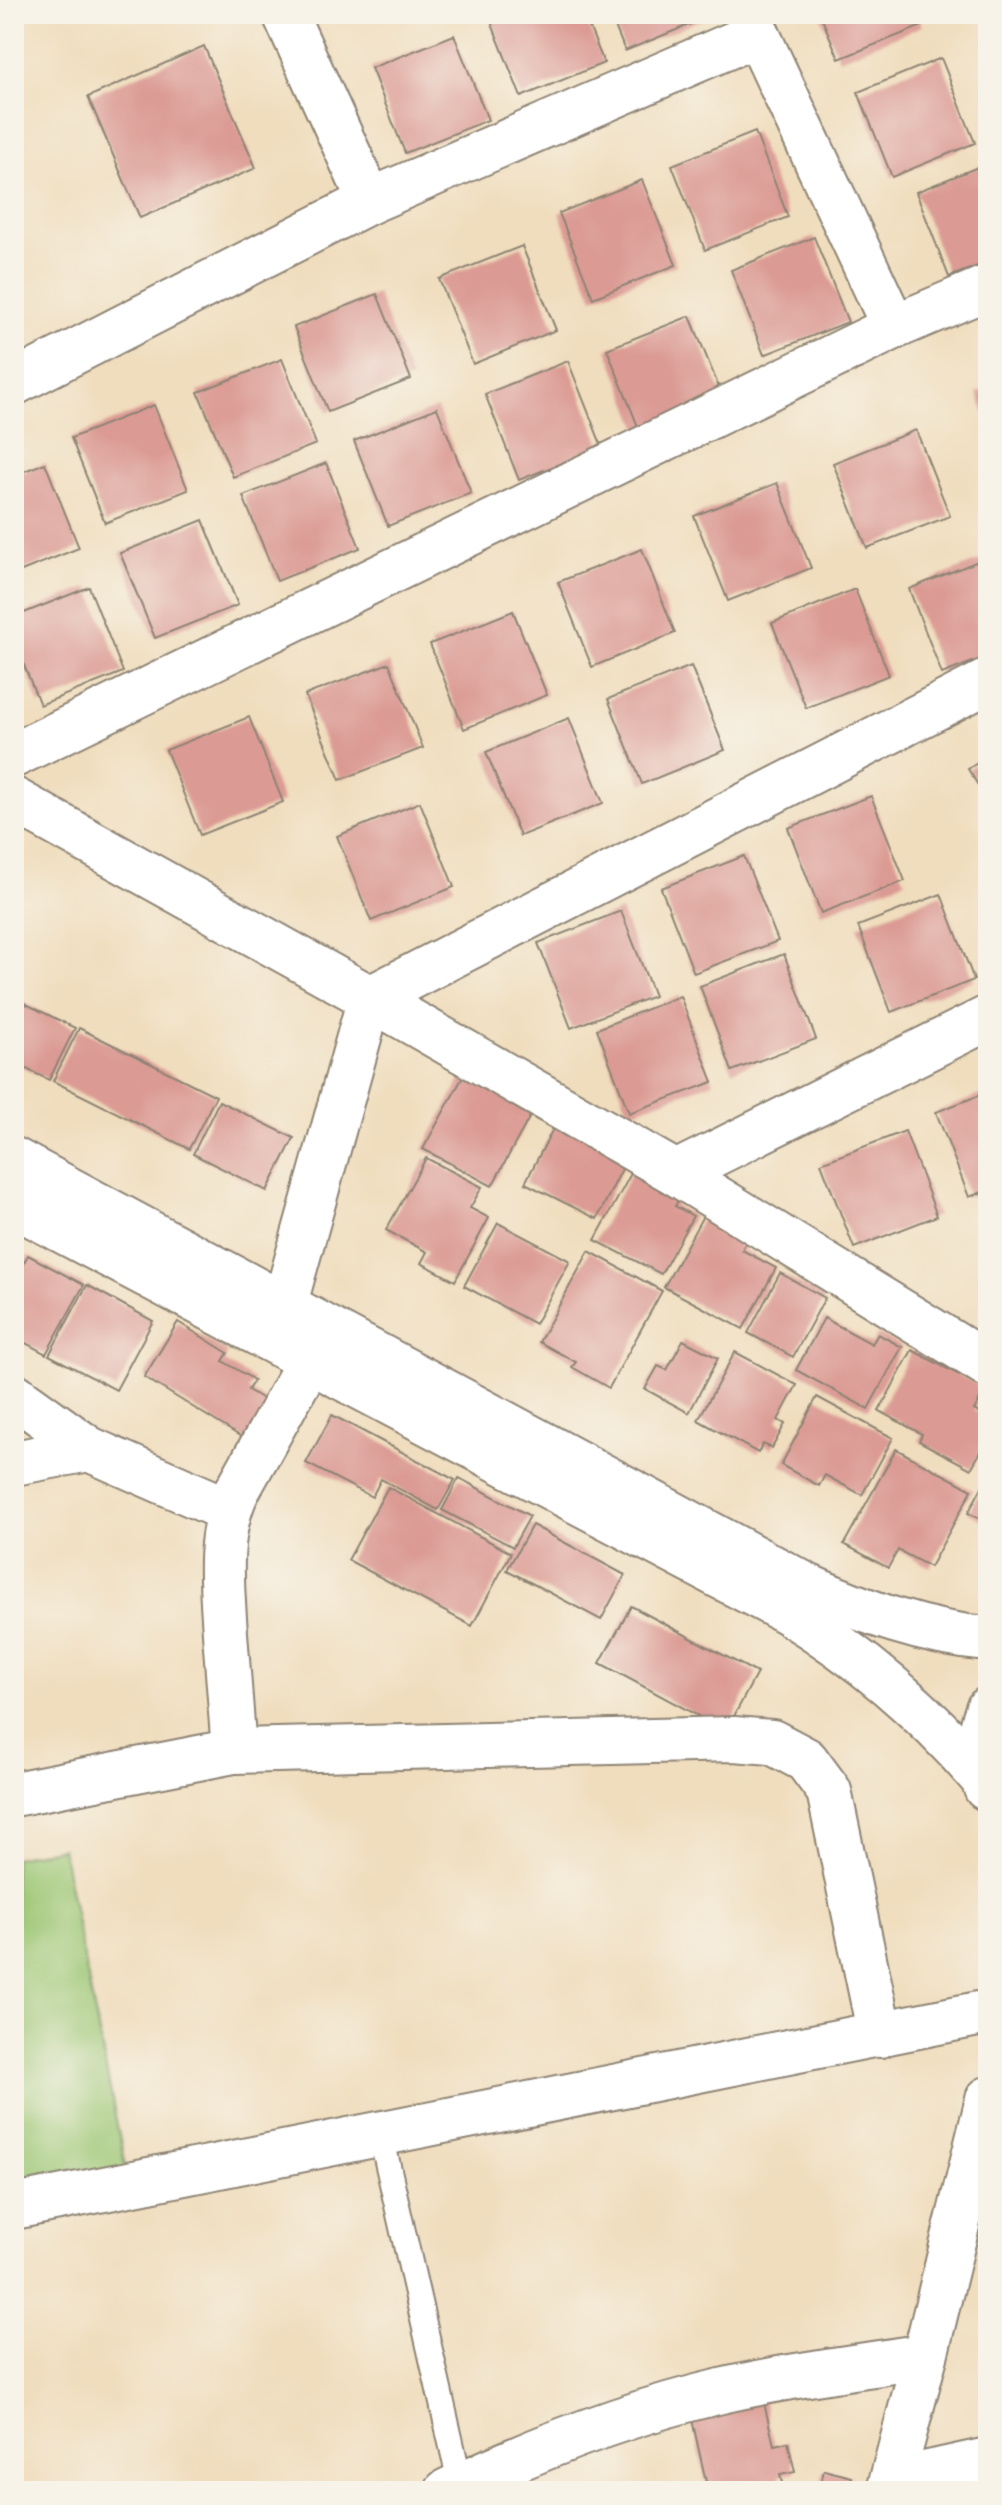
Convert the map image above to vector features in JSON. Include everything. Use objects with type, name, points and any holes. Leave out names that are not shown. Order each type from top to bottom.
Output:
[{"type":"street","points":[[285,14],[370,201]]},
{"type":"street","points":[[15,376],[370,201],[752,24],[894,327]]},
{"type":"street","points":[[14,755],[894,327],[988,287]]},
{"type":"street","points":[[285,1303],[370,998],[988,681]]},
{"type":"street","points":[[14,800],[676,1173],[988,1365]]},
{"type":"street","points":[[676,1173],[988,1018]]},
{"type":"street","points":[[14,1160],[807,1586],[890,1620],[934,1631],[988,1639]]},
{"type":"street","points":[[14,1205],[823,1633],[924,1714],[985,1786]]},
{"type":"street","points":[[234,1751],[221,1572],[222,1541],[228,1510],[310,1360]]},
{"type":"street","points":[[14,1395],[89,1449],[228,1510]]},
{"type":"street","points":[[14,1463],[89,1449]]},
{"type":"street","points":[[985,1786],[979,1756],[988,1709]]},
{"type":"street","points":[[14,1794],[234,1751],[734,1739],[772,1742],[806,1760],[829,1791],[880,2035]]},
{"type":"street","points":[[14,2207],[988,2012]]},
{"type":"street","points":[[908,2486],[925,2356],[988,2099]]},
{"type":"street","points":[[908,2486],[988,2224]]},
{"type":"street","points":[[456,2489],[611,2422],[667,2405],[724,2390],[925,2356]]},
{"type":"street","points":[[908,2486],[988,2460]]},
{"type":"lane","points":[[381,2135],[456,2489]]},
{"type":"green space","points":[[62,1848],[126,2170],[14,2193],[14,1858]]},
{"type":"building","points":[[488,14],[584,14],[604,63],[521,97]]},
{"type":"building","points":[[610,14],[706,14],[708,17],[625,51]]},
{"type":"building","points":[[820,14],[917,14],[922,26],[839,59]]},
{"type":"building","points":[[454,35],[488,120],[405,153],[371,68]]},
{"type":"building","points":[[204,46],[256,168],[140,218],[88,97]]},
{"type":"building","points":[[941,58],[975,143],[892,177],[858,92]]},
{"type":"building","points":[[755,132],[788,217],[705,250],[672,165]]},
{"type":"building","points":[[988,163],[988,262],[949,277],[916,192]]},
{"type":"building","points":[[642,180],[676,265],[593,298],[559,213]]},
{"type":"building","points":[[814,237],[848,322],[764,355],[731,270]]},
{"type":"building","points":[[522,246],[556,330],[473,364],[439,279]]},
{"type":"building","points":[[377,294],[411,379],[328,412],[294,327]]},
{"type":"building","points":[[690,316],[724,400],[641,434],[607,349]]},
{"type":"building","points":[[282,359],[316,444],[233,477],[198,392]]},
{"type":"building","points":[[568,361],[602,447],[519,480],[485,394]]},
{"type":"building","points":[[988,389],[988,421],[977,393]]},
{"type":"building","points":[[154,405],[188,490],[105,523],[71,438]]},
{"type":"building","points":[[437,408],[471,493],[388,526],[354,441]]},
{"type":"building","points":[[916,430],[950,516],[867,548],[833,463]]},
{"type":"building","points":[[45,463],[79,548],[14,574],[14,475]]},
{"type":"building","points":[[326,463],[360,548],[277,581],[243,496]]},
{"type":"building","points":[[777,483],[811,568],[728,601],[694,516]]},
{"type":"building","points":[[203,520],[238,605],[155,638],[120,553]]},
{"type":"building","points":[[642,549],[675,633],[592,667],[558,582]]},
{"type":"building","points":[[988,557],[988,656],[942,674],[909,589]]},
{"type":"building","points":[[89,587],[123,672],[40,705],[14,640],[14,617]]},
{"type":"building","points":[[855,589],[889,675],[806,708],[772,623]]},
{"type":"building","points":[[513,611],[547,695],[464,729],[430,644]]},
{"type":"building","points":[[389,663],[423,748],[340,780],[305,695]]},
{"type":"building","points":[[691,666],[725,750],[642,784],[608,699]]},
{"type":"building","points":[[249,717],[283,802],[200,835],[166,750]]},
{"type":"building","points":[[569,718],[603,803],[520,836],[486,752]]},
{"type":"building","points":[[988,756],[988,801],[968,769]]},
{"type":"building","points":[[871,796],[905,881],[821,913],[788,828]]},
{"type":"building","points":[[420,802],[454,887],[371,921],[337,836]]},
{"type":"building","points":[[744,856],[778,941],[694,973],[661,888]]},
{"type":"building","points":[[941,894],[974,980],[891,1012],[858,926]]},
{"type":"building","points":[[621,911],[654,996],[571,1028],[538,943]]},
{"type":"building","points":[[784,954],[816,1039],[732,1071],[700,986]]},
{"type":"building","points":[[680,996],[713,1082],[629,1113],[597,1029]]},
{"type":"building","points":[[14,998],[75,1028],[49,1080],[14,1063]]},
{"type":"building","points":[[79,1028],[216,1096],[189,1149],[53,1081]]},
{"type":"building","points":[[465,1073],[534,1109],[492,1186],[423,1149]]},
{"type":"building","points":[[988,1092],[988,1190],[969,1197],[936,1112]]},
{"type":"building","points":[[219,1101],[294,1138],[267,1191],[193,1154]]},
{"type":"building","points":[[559,1117],[630,1153],[597,1219],[525,1183]]},
{"type":"building","points":[[905,1131],[937,1216],[854,1248],[821,1163]]},
{"type":"building","points":[[426,1158],[482,1187],[470,1208],[489,1218],[455,1281],[421,1263],[427,1252],[386,1230]]},
{"type":"building","points":[[635,1166],[683,1191],[675,1206],[693,1216],[661,1274],[595,1240]]},
{"type":"building","points":[[705,1212],[749,1236],[742,1250],[776,1268],[743,1329],[664,1287]]},
{"type":"building","points":[[498,1223],[570,1261],[535,1324],[464,1286]]},
{"type":"building","points":[[589,1251],[662,1291],[609,1388],[572,1367],[576,1362],[539,1342]]},
{"type":"building","points":[[28,1255],[84,1285],[46,1354],[14,1337],[14,1280]]},
{"type":"building","points":[[780,1273],[825,1298],[793,1357],[748,1333]]},
{"type":"building","points":[[87,1285],[153,1321],[116,1390],[49,1355]]},
{"type":"building","points":[[824,1318],[872,1344],[878,1334],[902,1347],[868,1409],[796,1370]]},
{"type":"building","points":[[178,1322],[228,1353],[223,1361],[254,1380],[248,1390],[279,1409],[256,1446],[144,1377]]},
{"type":"building","points":[[683,1340],[718,1358],[689,1413],[645,1389],[658,1366],[667,1370]]},
{"type":"building","points":[[912,1350],[986,1389],[974,1410],[988,1417],[988,1439],[971,1469],[919,1441],[922,1434],[879,1411]]},
{"type":"building","points":[[735,1352],[797,1385],[778,1420],[785,1424],[772,1448],[763,1444],[758,1453],[698,1420]]},
{"type":"building","points":[[817,1397],[893,1438],[862,1495],[825,1475],[819,1486],[781,1465]]},
{"type":"building","points":[[332,1415],[455,1480],[438,1510],[381,1479],[372,1497],[306,1463]]},
{"type":"building","points":[[896,1449],[972,1490],[930,1567],[898,1550],[888,1568],[844,1544]]},
{"type":"building","points":[[988,1476],[988,1523],[968,1513]]},
{"type":"building","points":[[459,1478],[530,1516],[513,1547],[442,1510]]},
{"type":"building","points":[[388,1487],[511,1553],[472,1626],[348,1560]]},
{"type":"building","points":[[532,1525],[625,1575],[601,1620],[507,1570]]},
{"type":"building","points":[[631,1606],[757,1673],[726,1731],[600,1663]]},
{"type":"building","points":[[763,2399],[774,2445],[788,2442],[795,2472],[780,2475],[784,2491],[708,2491],[691,2415]]},
{"type":"building","points":[[824,2470],[852,2477],[848,2491],[819,2491]]}]
